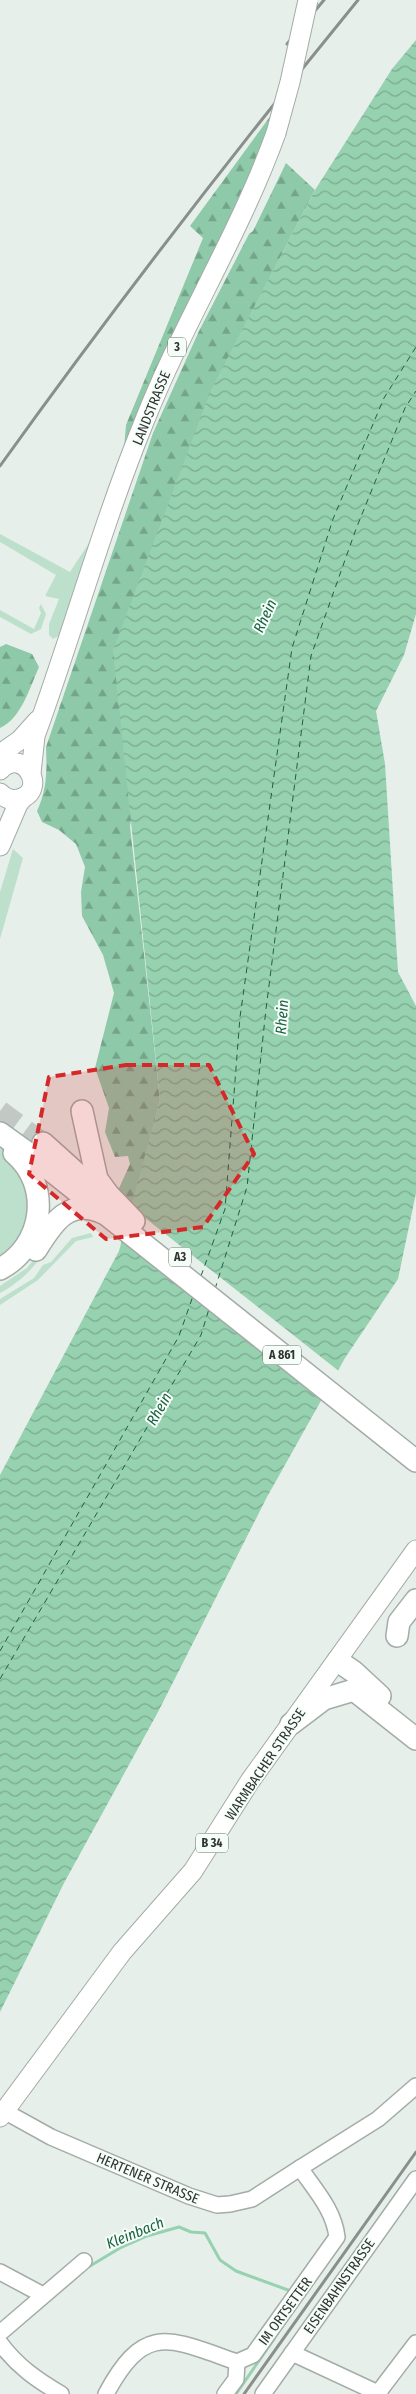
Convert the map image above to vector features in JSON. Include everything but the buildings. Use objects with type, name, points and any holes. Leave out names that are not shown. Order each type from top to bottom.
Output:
[{"type":"highway","points":[[0,1279],[26,1264],[48,1230],[65,1213],[106,1203],[95,1173],[82,1111]]},
{"type":"highway","name":"A3","points":[[0,1133],[39,1161],[134,1221],[223,1300]]},
{"type":"highway","points":[[0,1142],[27,1167],[36,1184],[39,1203],[33,1234],[15,1259],[0,1269]]},
{"type":"highway","name":"A3","points":[[43,1143],[106,1203],[223,1300]]},
{"type":"highway","name":"A 861","points":[[223,1300],[407,1443],[416,1461]]},
{"type":"highway","name":"A 861","points":[[347,1396],[366,1420],[407,1443]]},
{"type":"highway","points":[[366,1420],[416,1478]]},
{"type":"highway","points":[[407,1443],[416,1468]]},
{"type":"highway","points":[[397,1636],[399,1622],[416,1600]]},
{"type":"highway","points":[[338,1662],[344,1682],[416,1739]]},
{"type":"highway","points":[[338,1662],[354,1672],[416,1728]]},
{"type":"highway","points":[[291,1724],[324,1699],[354,1690]]},
{"type":"main road","name":"LANDSTRASSE","points":[[1,842],[7,818],[32,787],[31,773],[35,736],[144,422],[178,344],[249,200],[276,133],[290,82],[308,0]]},
{"type":"main road","points":[[31,773],[23,766],[4,764],[20,740],[44,713]]},
{"type":"main road","name":"LANDSTRASSE","points":[[4,764],[35,736]]},
{"type":"main road","points":[[0,794],[13,800],[23,798]]},
{"type":"main road","points":[[0,794],[7,818]]},
{"type":"main road","name":"WARMBACHER STRASSE","points":[[2,2114],[122,1952],[193,1872],[250,1781],[338,1662],[416,1550]]},
{"type":"street","name":"HERTENER STRASSE","points":[[2,2114],[189,2196],[217,2205],[252,2199],[378,2119],[416,2086]]},
{"type":"street","name":"IM ORTSETTER","points":[[237,2362],[253,2355],[337,2237],[336,2223],[300,2168]]},
{"type":"street","name":"EISENBAHNSTRASSE","points":[[263,2394],[416,2179]]},
{"type":"street","points":[[0,2333],[84,2261]]},
{"type":"street","points":[[0,2272],[43,2295]]},
{"type":"street","points":[[106,2394],[115,2377],[134,2353],[149,2344],[172,2342],[237,2362],[236,2379],[225,2394]]},
{"type":"street","points":[[0,2343],[10,2357],[34,2378],[61,2394]]},
{"type":"street","points":[[292,2353],[379,2393],[416,2343]]},
{"type":"highlighted area","points":[[126,1065],[209,1065],[254,1154],[203,1227],[106,1239],[29,1174],[49,1077]]},
{"type":"shaded area","points":[[102,523],[64,633],[53,639],[49,635],[49,624],[59,599],[45,596],[56,575],[0,542],[0,534],[70,572]]},
{"type":"shaded area","points":[[41,604],[46,614],[41,629],[31,634],[0,617],[0,610],[34,629],[41,613],[39,608]]},
{"type":"shaded area","points":[[13,849],[23,858],[0,939],[0,892]]},
{"type":"shaded area","points":[[0,1145],[18,1164],[32,1198],[21,1242],[0,1260]]},
{"type":"shaded area","points":[[65,1221],[44,1253],[30,1270],[21,1279],[0,1293],[0,1286],[27,1268]]},
{"type":"shaded area","points":[[91,1233],[93,1237],[76,1241],[38,1280],[0,1305],[0,1299],[34,1278],[43,1265],[51,1262],[72,1238]]},
{"type":"green space","points":[[274,111],[253,175],[123,461],[126,425],[203,238],[190,226]]},
{"type":"green space","points":[[286,163],[315,190],[211,391],[130,826],[160,1100],[131,1211],[115,1197],[130,1164],[128,1156],[115,1157],[105,1132],[109,1108],[95,1068],[114,993],[103,955],[82,916],[81,892],[85,867],[76,844],[59,830],[42,822],[37,811],[46,780],[46,747],[153,433],[199,331],[249,234],[253,231]]},
{"type":"green space","points":[[6,644],[32,654],[39,667],[19,710],[7,724],[0,728],[0,647]]},
{"type":"water","name":"Rhein","points":[[416,40],[416,614],[404,655],[376,711],[385,764],[398,972],[416,1006],[416,1193],[398,1279],[345,1358],[267,1497],[158,1712],[64,1883],[0,2012],[0,1475],[119,1251],[160,1100],[113,650],[211,390],[315,190],[392,69]]},
{"type":"pier","points":[[130,1206],[340,1372],[324,1400],[120,1240]]},
{"type":"waterway","name":"Kleinbach","points":[[90,2266],[120,2248],[147,2236],[179,2227],[191,2232],[205,2233],[220,2260],[236,2271],[288,2290]]},
{"type":"waterway","name":"Kleinbach","points":[[236,2394],[274,2339]]},
{"type":"ferry route","points":[[201,1276],[225,1209],[240,1017],[292,648],[333,519],[384,398],[416,347]]},
{"type":"ferry route","points":[[215,1289],[247,1187],[266,1009],[311,656],[356,529],[405,408],[416,391]]},
{"type":"ferry route","points":[[0,1651],[179,1336],[193,1296]]},
{"type":"ferry route","points":[[0,1679],[201,1335],[209,1309]]},
{"type":"tunnel","points":[[0,1111],[43,1143]]},
{"type":"railway","points":[[296,17],[311,0]]},
{"type":"railway","points":[[287,44],[324,0]]},
{"type":"railway","points":[[0,466],[175,230],[358,0]]},
{"type":"railway","points":[[244,2394],[416,2152]]}]
